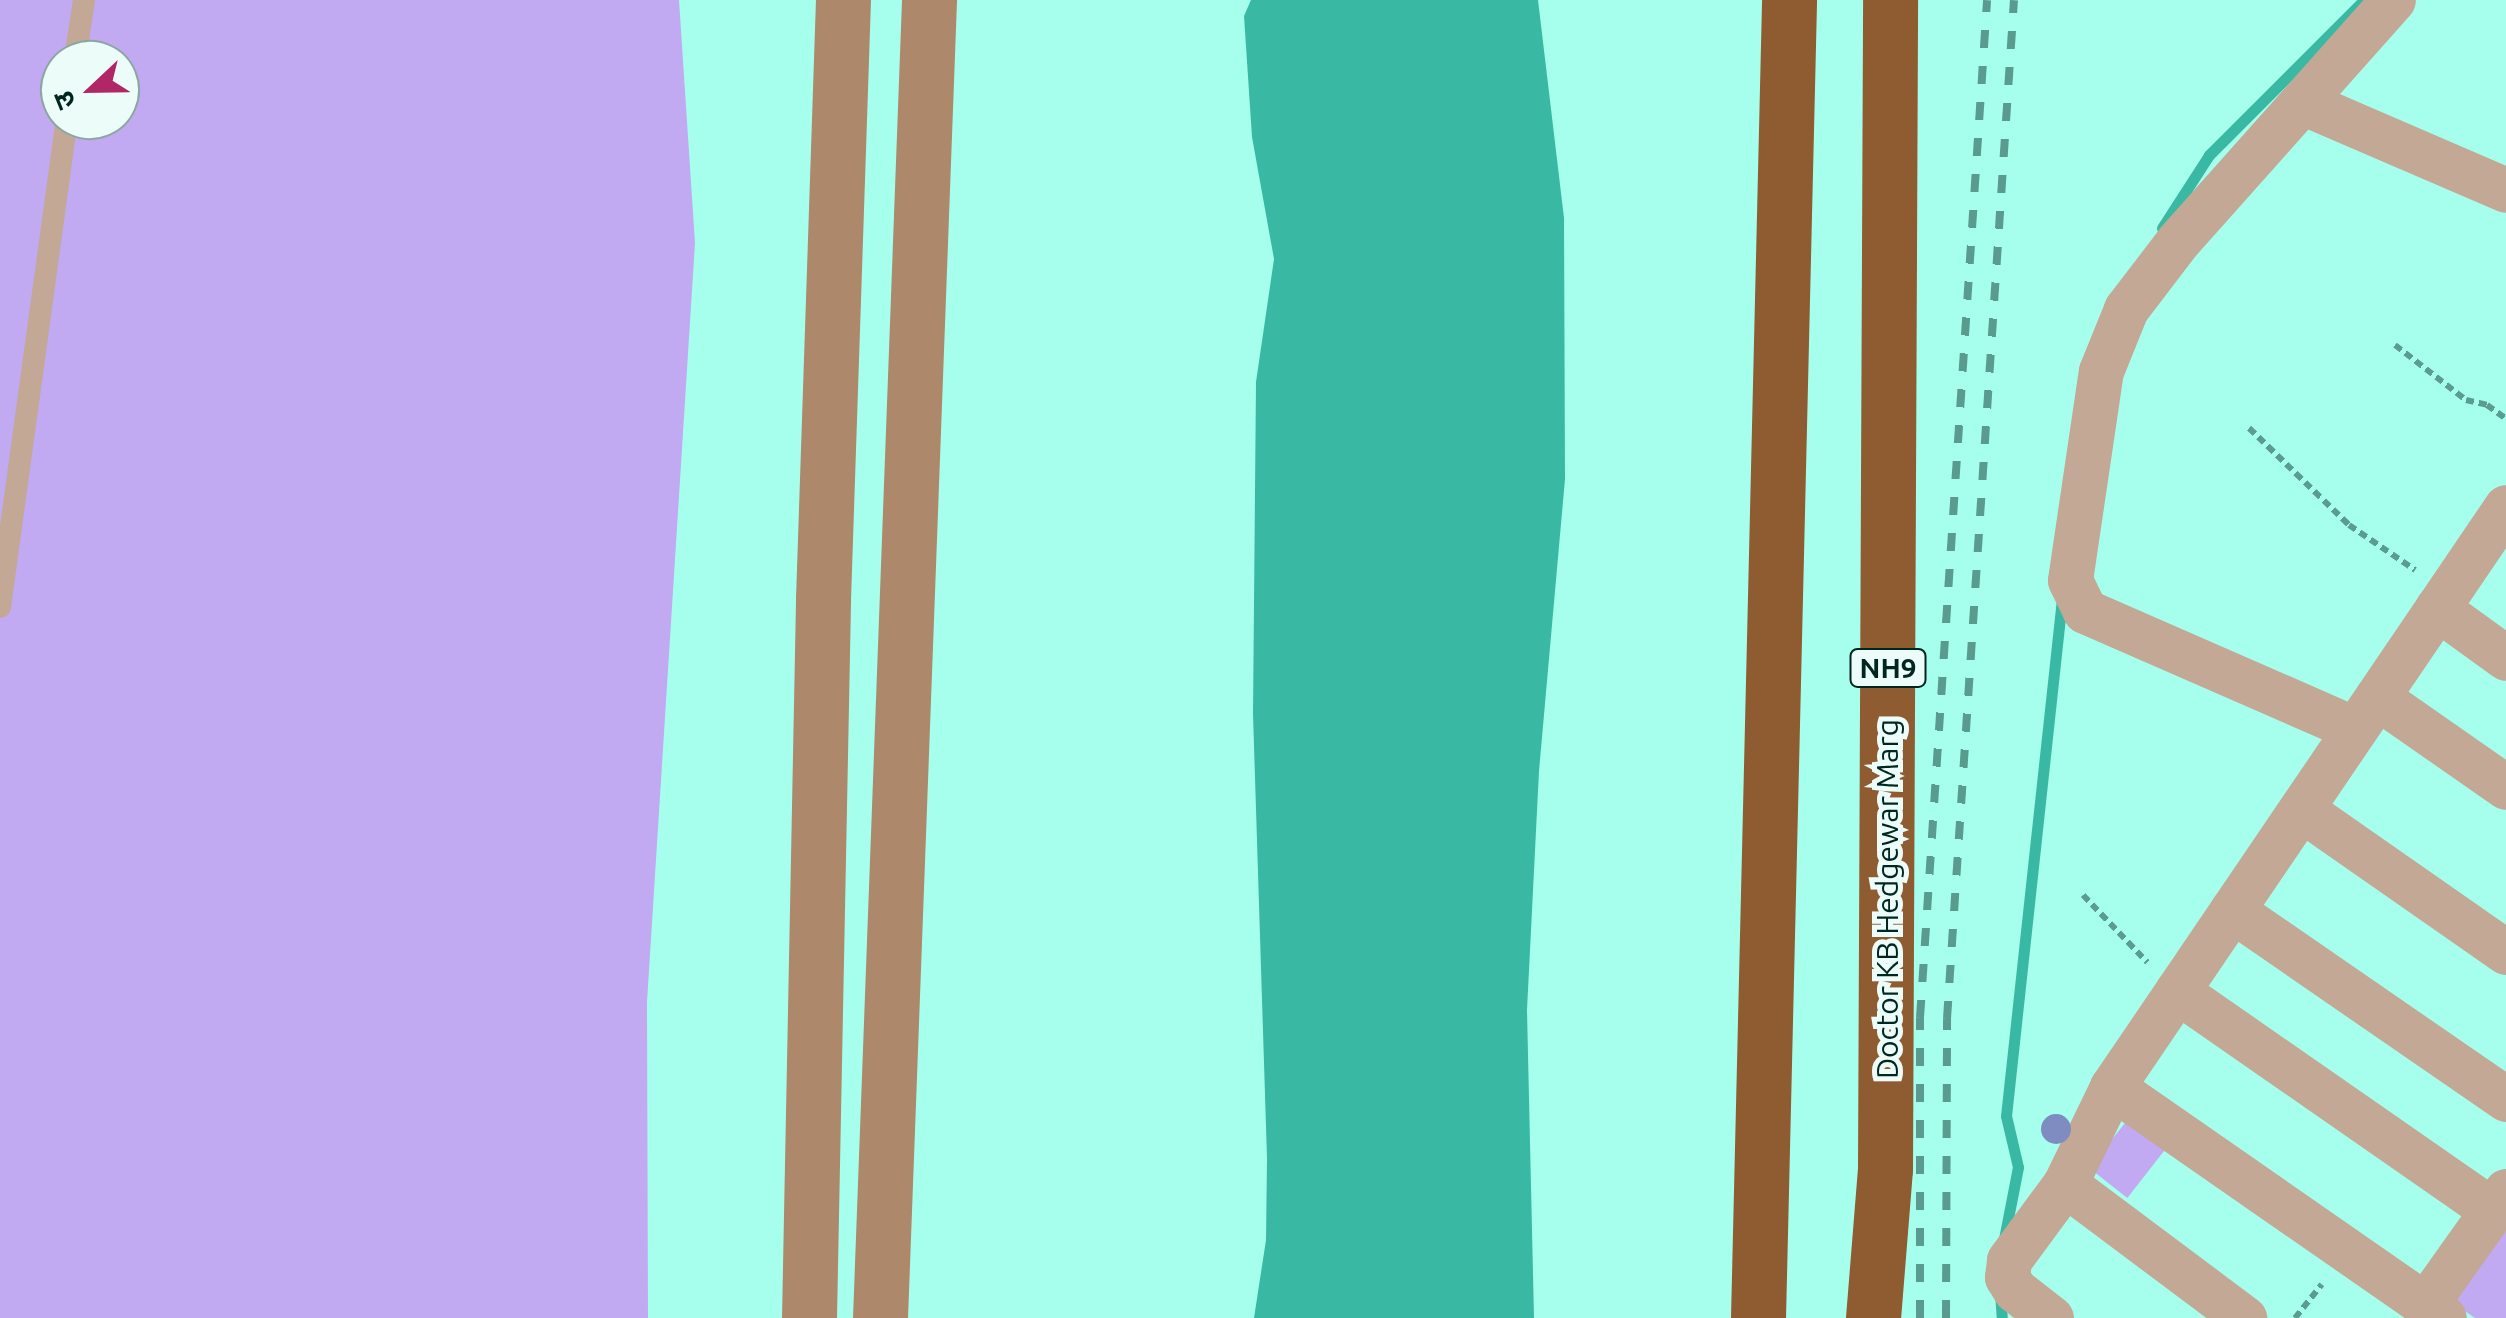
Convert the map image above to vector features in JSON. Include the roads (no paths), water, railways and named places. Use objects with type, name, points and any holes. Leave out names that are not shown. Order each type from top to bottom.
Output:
[{"type":"highway","name":"Doctor KB Hedgewar Marg","points":[[1873,1318],[1885,1168],[1892,6]]},
{"type":"highway","points":[[1758,1318],[1787,11]]},
{"type":"main road","points":[[809,1318],[824,579],[843,0]]},
{"type":"main road","points":[[880,1318],[929,0]]},
{"type":"street","points":[[2393,0],[2178,242],[2126,309],[2100,371],[2070,580],[2086,611],[2366,713],[2506,787]]},
{"type":"street","points":[[2302,102],[2506,190]]},
{"type":"street","points":[[2051,1318],[2015,1290],[2007,1277],[2009,1260],[2064,1184],[2112,1087],[2504,514]]},
{"type":"street","points":[[2443,601],[2506,658]]},
{"type":"street","points":[[2300,809],[2506,952]]},
{"type":"street","points":[[2232,910],[2506,1099]]},
{"type":"street","points":[[2112,1087],[2435,1311],[2499,1201],[2176,991]]},
{"type":"street","points":[[2064,1184],[2244,1318]]},
{"type":"lane","points":[[78,40],[84,0]]},
{"type":"lane","points":[[0,607],[63,140]]},
{"type":"waterway","points":[[2162,228],[2209,155],[2364,0]]},
{"type":"waterway","points":[[2004,1239],[2018,1167],[2006,1116],[2062,599]]},
{"type":"waterway","points":[[2000,1292],[2002,1318]]},
{"type":"railway","points":[[1920,1318],[1920,1018],[1987,0]]},
{"type":"railway","points":[[1946,1318],[1947,1019],[2014,0]]}]
